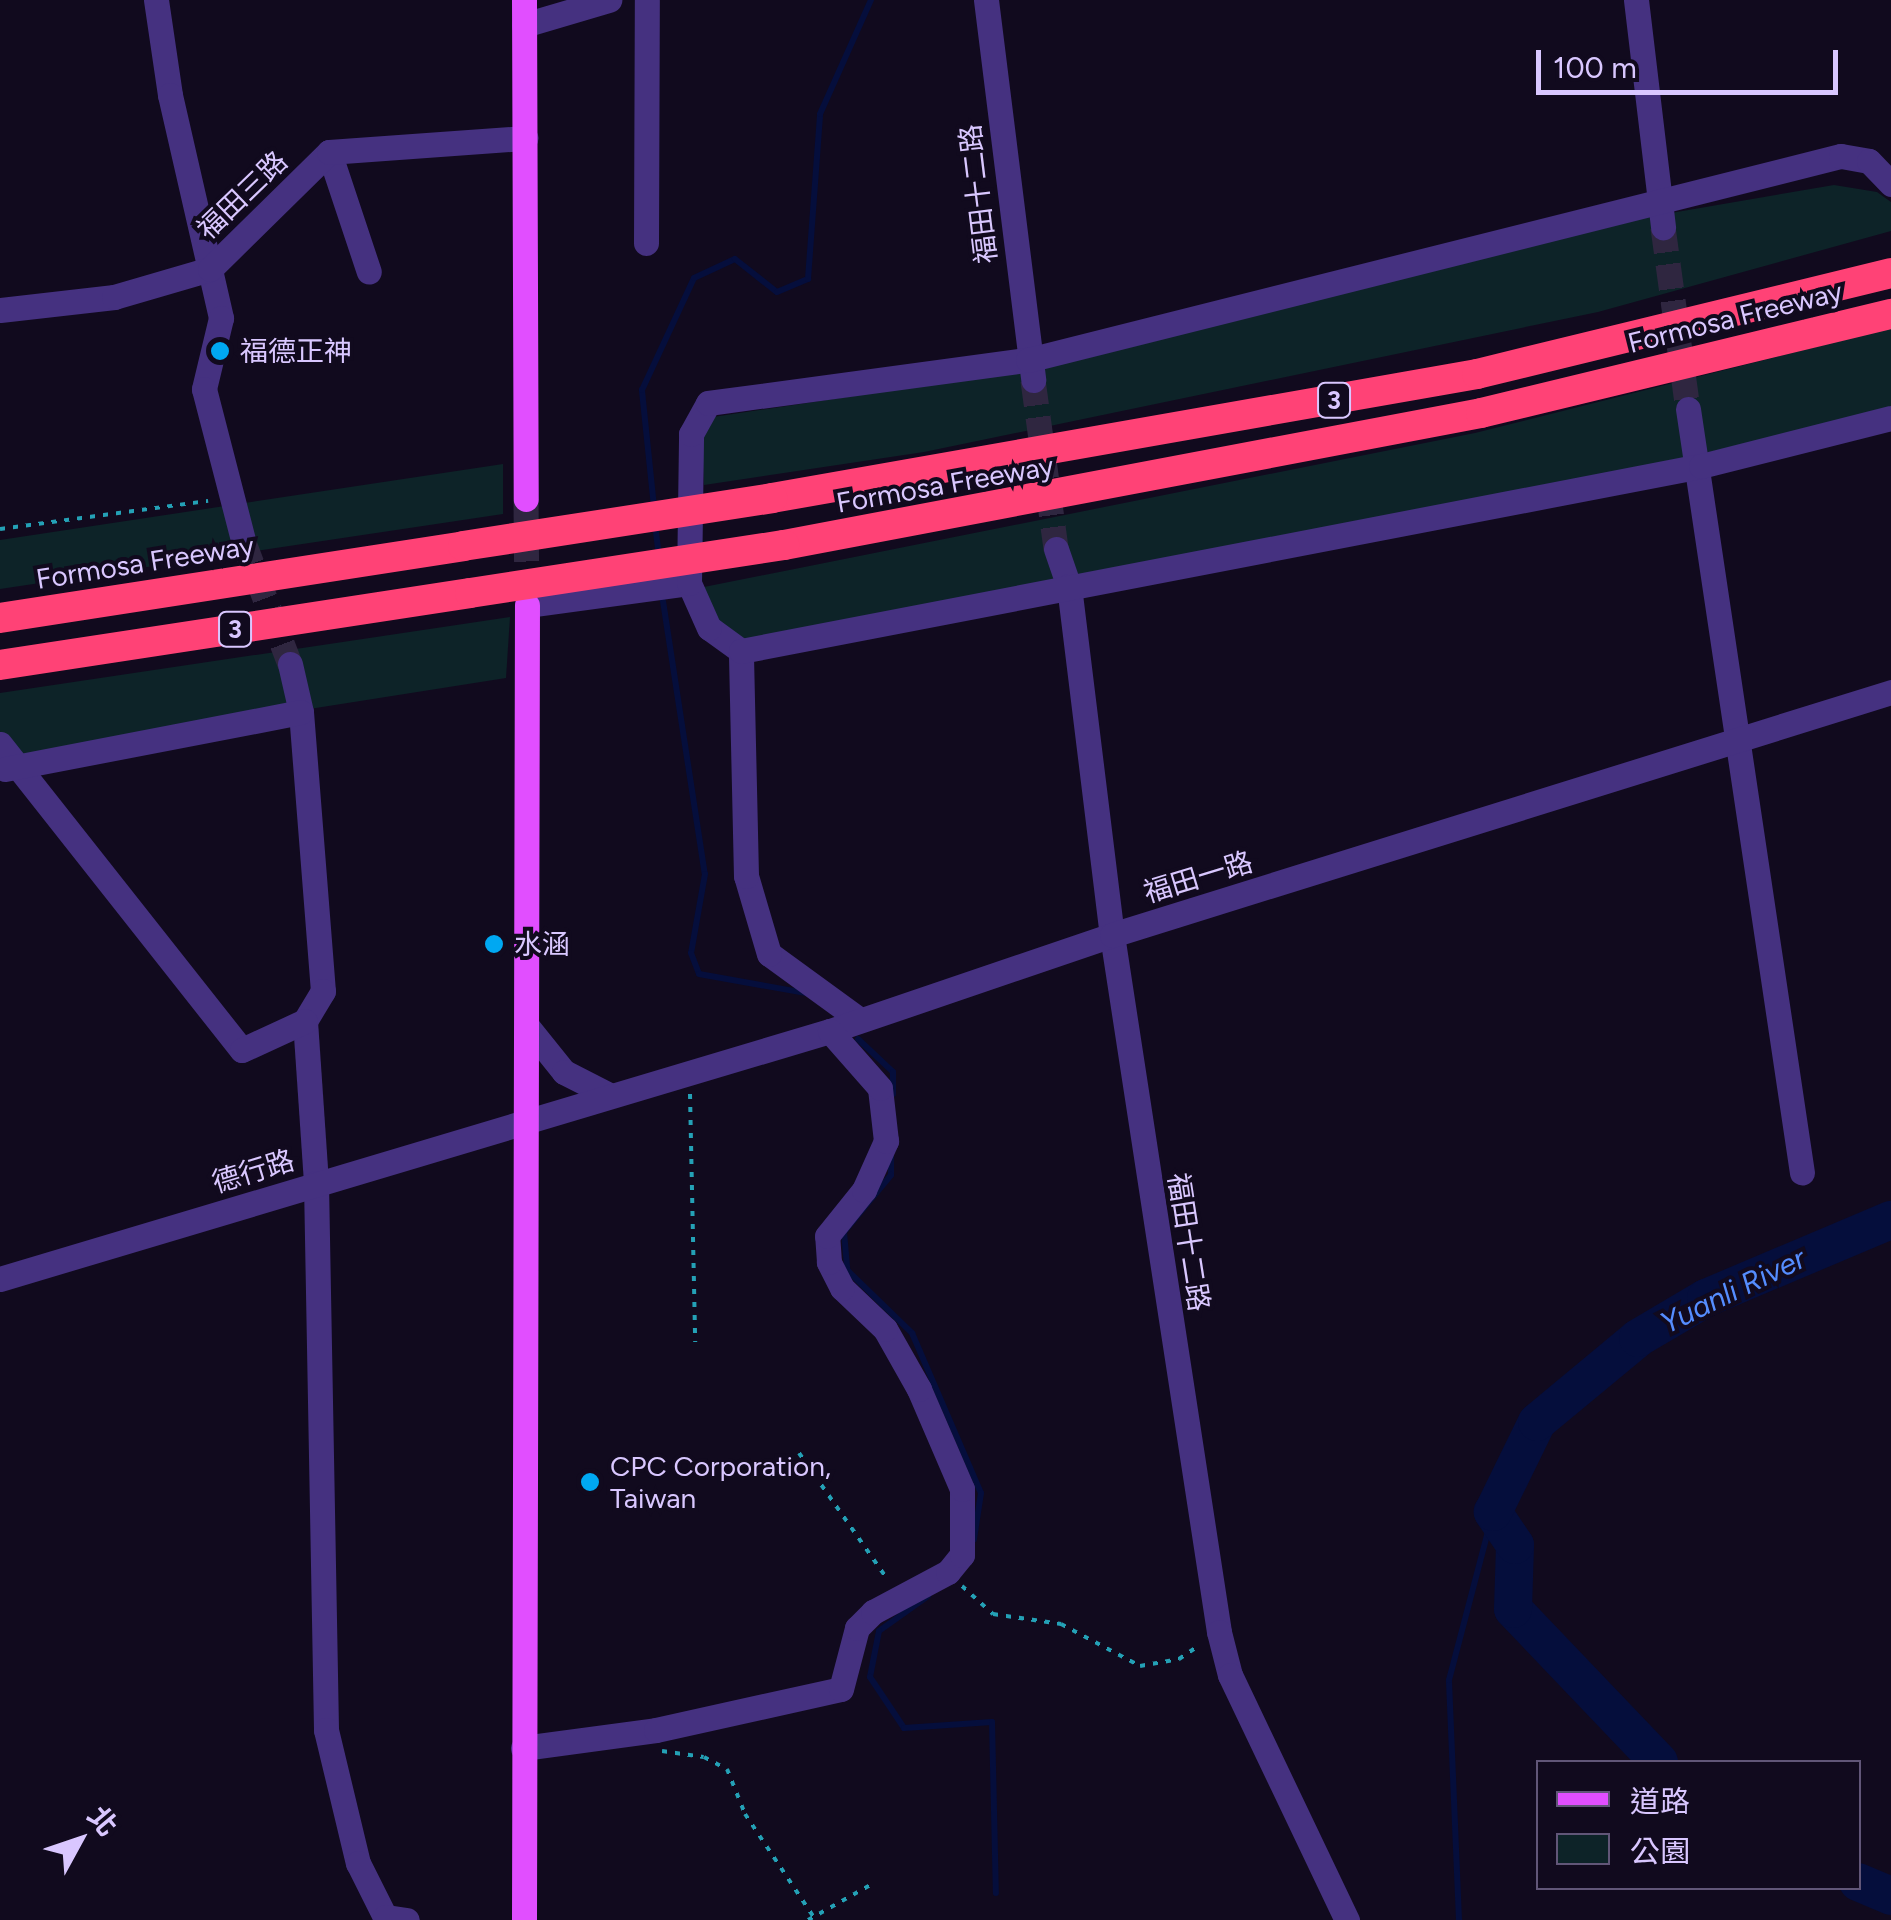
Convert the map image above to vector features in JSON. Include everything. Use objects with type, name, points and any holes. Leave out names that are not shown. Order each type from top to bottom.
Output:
[{"type":"highway","name":"Formosa Freeway","points":[[0,618],[772,498],[1477,374],[1891,274]]},
{"type":"highway","name":"Formosa Freeway","points":[[0,665],[784,545],[1481,413],[1891,314]]},
{"type":"main road","points":[[524,13],[526,499]]},
{"type":"main road","points":[[524,1920],[527,605]]},
{"type":"street","points":[[156,0],[170,95],[221,318],[204,389],[243,540]]},
{"type":"street","points":[[524,13],[609,0]]},
{"type":"street","points":[[646,243],[647,0]]},
{"type":"street","name":"福田十二路","points":[[986,0],[1030,370]]},
{"type":"street","points":[[1636,0],[1663,215]]},
{"type":"street","name":"福田三路","points":[[0,310],[114,297],[210,269],[330,152],[526,138]]},
{"type":"street","points":[[330,152],[369,272]]},
{"type":"street","points":[[1891,184],[1869,160],[1841,156],[1663,215],[1030,370],[708,403],[691,434],[689,583],[709,628],[742,651],[1702,466],[1891,418]]},
{"type":"street","points":[[1688,409],[1702,466],[1802,1172]]},
{"type":"street","name":"福田十二路","points":[[1056,549],[1069,586],[1112,935],[1219,1632],[1230,1675],[1347,1920]]},
{"type":"street","points":[[527,605],[689,583]]},
{"type":"street","points":[[742,651],[746,876],[769,954],[860,1020]]},
{"type":"street","points":[[0,744],[10,768],[242,1050],[305,1021],[323,992],[301,712],[290,664]]},
{"type":"street","name":"福田一路","points":[[525,1122],[690,1069],[830,1031],[1112,935],[1891,692]]},
{"type":"street","points":[[10,768],[301,712]]},
{"type":"street","points":[[305,1021],[316,1183],[326,1730],[358,1863],[384,1917],[407,1920]]},
{"type":"street","points":[[527,1026],[564,1072],[609,1095]]},
{"type":"street","points":[[523,1748],[637,1732],[841,1689],[857,1628],[900,1597],[948,1572],[962,1555],[962,1488],[919,1389],[885,1329],[842,1288],[829,1262],[827,1236],[864,1190],[886,1141],[880,1088],[830,1031]]},
{"type":"street","name":"德行路","points":[[0,1279],[525,1122]]},
{"type":"path","points":[[0,529],[231,498]]},
{"type":"path","points":[[690,1069],[695,1342]]},
{"type":"path","points":[[799,1453],[900,1597]]},
{"type":"path","points":[[948,1572],[993,1614],[1061,1624],[1140,1666],[1178,1659],[1219,1632]]},
{"type":"path","points":[[637,1732],[664,1753],[704,1756],[727,1769],[744,1814],[810,1918],[870,1885]]},
{"type":"green space","points":[[1834,185],[1877,192],[1891,202],[1891,231],[1598,312],[924,452],[704,485],[702,437],[713,417],[1007,373],[1607,224]]},
{"type":"green space","points":[[1891,328],[1891,407],[1658,465],[755,644],[719,627],[699,588],[1475,433]]},
{"type":"green space","points":[[503,464],[503,514],[0,589],[0,540]]},
{"type":"green space","points":[[510,617],[506,678],[0,758],[0,693]]},
{"type":"waterway","points":[[654,507],[642,390],[694,278],[735,259],[777,292],[808,279],[820,114],[871,0]]},
{"type":"waterway","points":[[655,524],[659,557]]},
{"type":"waterway","points":[[663,601],[705,874],[691,953],[699,974],[806,993]]},
{"type":"waterway","points":[[858,1039],[893,1072],[893,1094]]},
{"type":"waterway","points":[[891,1156],[891,1175],[844,1232],[847,1270],[912,1333],[981,1493],[974,1539]]},
{"type":"waterway","name":"Yuanli River","points":[[1657,1760],[1513,1609],[1515,1545],[1493,1512],[1537,1422],[1638,1338],[1706,1298],[1891,1220]]},
{"type":"waterway","points":[[1459,1920],[1449,1680],[1493,1512]]},
{"type":"waterway","points":[[928,1596],[879,1631],[870,1677],[904,1728],[992,1722],[996,1893]]},
{"type":"waterway","name":"Yuanli River","points":[[1861,1883],[1891,1896]]},
{"type":"tunnel","points":[[1663,227],[1688,409]]},
{"type":"tunnel","points":[[1033,380],[1056,549]]},
{"type":"tunnel","points":[[526,499],[527,604]]},
{"type":"tunnel","points":[[243,540],[290,664]]},
{"type":"place","name":"福德正神","points":[[220,351]]},
{"type":"place","name":"水涵","points":[[494,944]]},
{"type":"place","name":"CPC Corporation, Taiwan","points":[[590,1482]]}]
